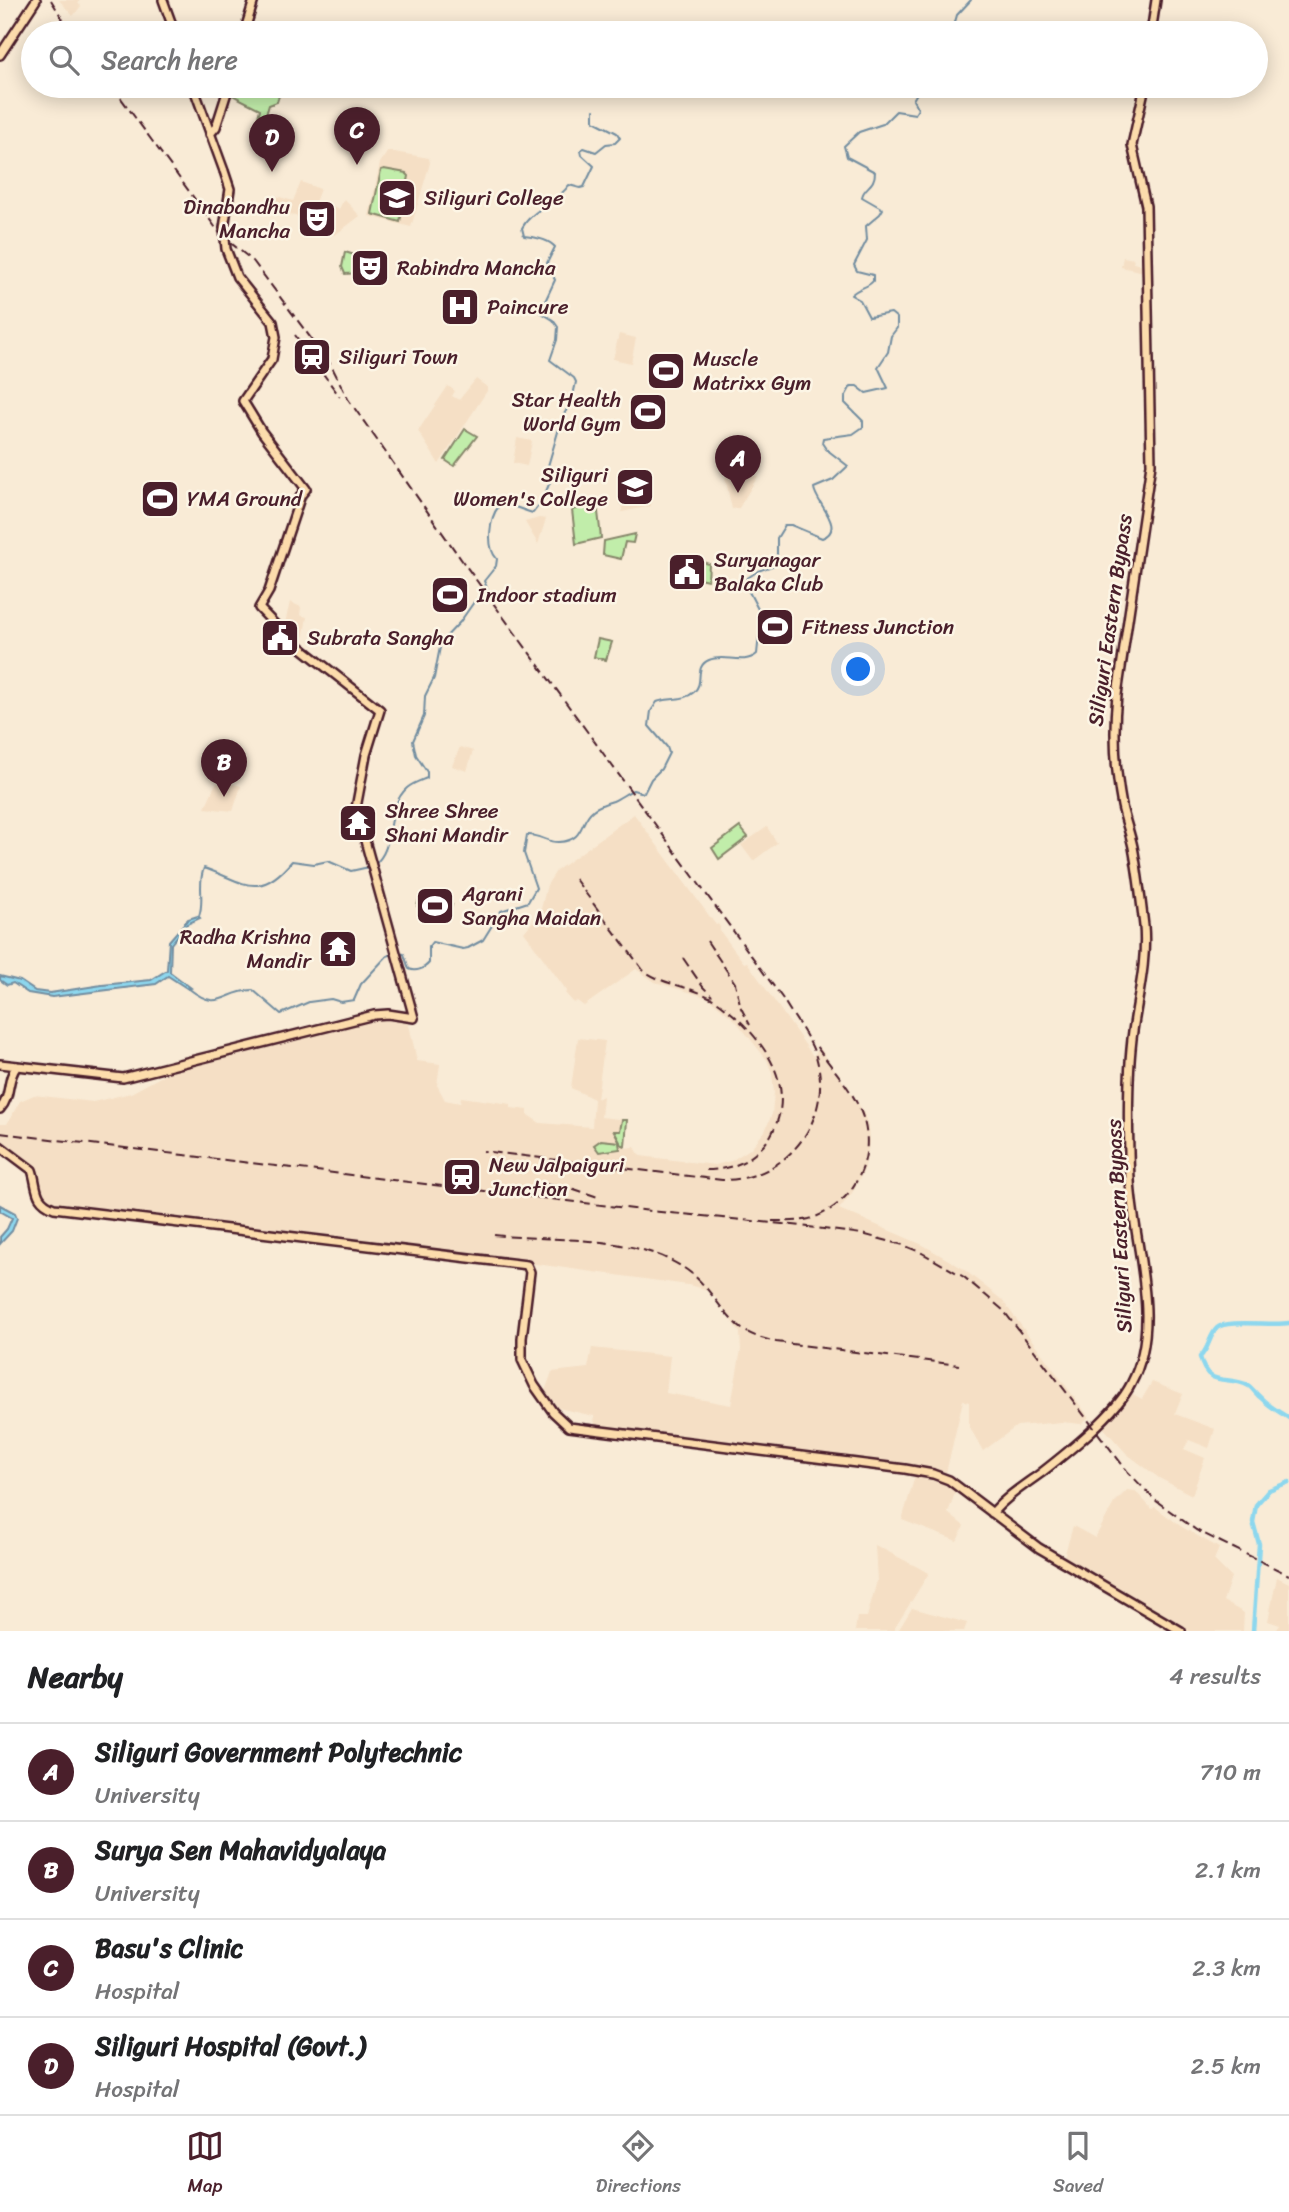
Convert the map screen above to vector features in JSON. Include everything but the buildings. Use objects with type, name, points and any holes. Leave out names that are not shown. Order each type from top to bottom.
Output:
[{"type":"main road","points":[[23,21],[36,0]]},
{"type":"main road","points":[[164,0],[172,21]]},
{"type":"main road","points":[[246,21],[253,0]]},
{"type":"main road","points":[[1154,21],[1157,0]]},
{"type":"main road","points":[[1,54],[21,24]]},
{"type":"main road","points":[[3,1064],[123,1078],[374,1015],[411,1015],[356,807],[366,755],[380,709],[366,701],[285,635],[258,608],[269,591],[301,495],[306,489],[262,432],[243,401],[271,361],[275,340],[274,325],[237,277],[226,248],[225,228],[230,189],[213,129],[200,98]]},
{"type":"main road","points":[[213,129],[224,98]]},
{"type":"main road","name":"Siliguri Eastern Bypass","points":[[991,1513],[1087,1432],[1122,1395],[1131,1379],[1142,1336],[1142,1275],[1128,1176],[1131,1046],[1141,972],[1142,932],[1132,854],[1117,789],[1112,740],[1114,705],[1149,464],[1144,194],[1130,146],[1141,98]]},
{"type":"main road","points":[[3,1064],[12,1073]]},
{"type":"main road","points":[[2,1107],[9,1096],[12,1073],[17,1066]]},
{"type":"main road","points":[[0,1146],[32,1170],[39,1197],[54,1208],[527,1265],[530,1270],[522,1360],[534,1385],[569,1427],[933,1474],[949,1480],[1039,1548],[1181,1631]]},
{"type":"shaded area","points":[[59,0],[80,0],[78,3],[81,6],[73,16]]},
{"type":"shaded area","name":"Siliguri College","points":[[388,151],[429,158],[430,163],[411,227],[369,216],[380,163]]},
{"type":"shaded area","points":[[301,182],[320,189],[309,218],[275,213],[273,195],[293,201]]},
{"type":"shaded area","points":[[344,199],[360,216],[335,235],[322,230],[331,205],[339,209]]},
{"type":"shaded area","points":[[1123,257],[1144,265],[1144,272],[1121,267]]},
{"type":"shaded area","points":[[619,334],[636,338],[631,363],[613,359]]},
{"type":"shaded area","points":[[476,379],[487,387],[487,391],[439,464],[418,431],[448,386],[455,391],[452,396],[459,400]]},
{"type":"shaded area","points":[[517,438],[532,441],[527,466],[513,463]]},
{"type":"shaded area","name":"Siliguri Women's College","points":[[627,467],[646,477],[651,506],[622,512],[621,498]]},
{"type":"shaded area","points":[[758,476],[739,508],[732,509],[725,477]]},
{"type":"shaded area","points":[[546,519],[538,544],[525,522]]},
{"type":"shaded area","points":[[290,602],[301,607],[300,615],[307,617],[302,645],[283,632]]},
{"type":"shaded area","points":[[460,747],[473,751],[467,771],[452,766]]},
{"type":"shaded area","points":[[218,783],[227,789],[228,783],[241,786],[233,811],[205,808]]},
{"type":"shaded area","points":[[634,814],[716,925],[718,924],[720,931],[744,963],[747,962],[813,1056],[820,1048],[863,1111],[868,1126],[869,1143],[865,1168],[852,1193],[839,1209],[923,1245],[962,1268],[1002,1300],[1089,1417],[1081,1424],[1062,1422],[1017,1426],[983,1451],[969,1426],[969,1402],[963,1400],[946,1473],[595,1427],[594,1416],[558,1408],[545,1391],[552,1372],[588,1368],[592,1348],[670,1356],[666,1393],[731,1405],[741,1350],[740,1333],[715,1297],[705,1289],[688,1285],[500,1259],[57,1205],[45,1202],[39,1194],[34,1166],[0,1139],[0,1124],[7,1124],[20,1101],[34,1095],[93,1102],[131,1093],[177,1068],[383,1017],[408,1020],[417,1061],[440,1064],[437,1085],[445,1100],[460,1103],[461,1097],[511,1104],[511,1108],[528,1110],[528,1115],[540,1123],[592,1127],[594,1099],[571,1088],[578,1038],[605,1041],[597,1099],[603,1096],[601,1117],[627,1120],[625,1148],[635,1147],[640,1156],[715,1165],[731,1161],[750,1149],[765,1131],[772,1114],[774,1093],[772,1073],[767,1060],[736,1021],[709,998],[655,982],[636,969],[584,1006],[577,1001],[574,1003],[524,932],[540,913],[547,885],[556,871]]},
{"type":"shaded area","points":[[767,827],[777,843],[753,861],[741,845]]},
{"type":"shaded area","points":[[1152,1382],[1183,1394],[1175,1414],[1215,1429],[1209,1448],[1189,1440],[1184,1449],[1205,1458],[1192,1495],[1159,1478],[1127,1454],[1101,1425],[1129,1392],[1142,1399]]},
{"type":"shaded area","points":[[915,1476],[943,1483],[956,1490],[948,1513],[964,1526],[957,1541],[902,1520]]},
{"type":"shaded area","points":[[1127,1490],[1135,1491],[1152,1509],[1155,1507],[1182,1527],[1219,1548],[1214,1560],[1231,1577],[1223,1601],[1244,1613],[1243,1631],[1188,1631],[1064,1557],[1073,1526],[1095,1538],[1114,1503]]},
{"type":"shaded area","points":[[875,1545],[929,1573],[893,1631],[855,1631],[857,1617],[867,1617],[877,1581]]},
{"type":"shaded area","points":[[1277,1577],[1289,1583],[1289,1631],[1276,1631],[1280,1625],[1268,1621]]},
{"type":"shaded area","points":[[912,1608],[967,1623],[964,1631],[898,1631]]},
{"type":"green space","points":[[238,98],[278,98],[277,102],[269,105],[263,124],[257,121],[260,109]]},
{"type":"green space","points":[[381,170],[409,176],[400,222],[372,214]]},
{"type":"green space","points":[[345,252],[381,264],[374,272],[345,274],[342,267]]},
{"type":"green space","points":[[465,429],[477,436],[454,466],[445,460]]},
{"type":"green space","points":[[627,467],[646,477],[639,479],[644,479],[641,481],[644,481],[645,488],[642,489],[645,490],[642,492],[649,492],[638,495],[639,500],[621,503],[625,479],[630,478],[629,474],[626,474]]},
{"type":"green space","name":"YMA Ground","points":[[157,487],[169,491],[163,514],[150,507]]},
{"type":"green space","points":[[597,503],[601,538],[576,544],[572,510]]},
{"type":"green space","points":[[635,534],[633,543],[625,542],[621,559],[603,555],[604,541]]},
{"type":"green space","points":[[692,559],[709,564],[708,580],[689,576]]},
{"type":"green space","name":"Indoor stadium","points":[[446,585],[454,585],[460,595],[454,605],[446,605],[440,599],[440,591]]},
{"type":"green space","points":[[598,639],[612,642],[606,660],[594,657]]},
{"type":"green space","points":[[740,827],[748,837],[719,859],[712,848]]},
{"type":"green space","name":"Agrani Sangha Maidan","points":[[420,895],[452,905],[446,915],[417,906]]},
{"type":"green space","points":[[622,1120],[627,1120],[625,1146],[619,1143],[620,1149],[599,1152],[594,1145],[601,1140],[620,1142],[614,1131],[620,1131]]},
{"type":"water","points":[[198,916],[200,918],[187,924],[171,944],[170,972],[191,988],[188,989],[168,976],[156,984],[52,997],[28,993],[13,983],[7,985],[0,980],[0,976],[20,981],[35,991],[50,993],[151,980],[167,970],[169,941],[188,919]]},
{"type":"water","points":[[0,1205],[15,1213],[17,1218],[12,1231],[0,1244],[0,1237],[12,1218],[0,1211]]},
{"type":"waterway","points":[[955,21],[957,15],[971,0]]},
{"type":"waterway","points":[[398,953],[404,954],[409,969],[417,970],[429,963],[429,946],[432,942],[463,949],[483,940],[501,911],[528,902],[536,888],[524,853],[527,835],[555,842],[567,841],[577,834],[593,810],[633,790],[644,793],[669,753],[649,726],[651,711],[657,702],[685,697],[694,692],[699,684],[701,667],[709,660],[746,659],[757,654],[761,615],[746,586],[746,579],[777,564],[777,538],[785,525],[822,538],[829,534],[831,522],[814,488],[833,480],[848,466],[826,449],[822,443],[823,438],[853,434],[863,427],[863,421],[845,403],[851,386],[857,386],[866,393],[888,388],[878,367],[888,352],[891,336],[897,328],[897,318],[891,313],[869,317],[860,300],[851,295],[873,281],[873,275],[857,271],[854,265],[867,240],[866,226],[883,209],[862,197],[873,181],[875,172],[847,157],[844,146],[859,132],[883,124],[896,111],[915,114],[918,109],[914,98]]},
{"type":"waterway","points":[[374,865],[386,848],[395,806],[400,797],[409,786],[427,778],[427,772],[416,755],[413,741],[424,716],[425,696],[434,678],[441,642],[474,602],[488,590],[484,581],[496,566],[497,559],[490,541],[491,525],[496,511],[499,506],[504,506],[533,513],[542,501],[550,482],[548,466],[576,382],[550,360],[558,327],[553,320],[540,312],[555,280],[547,263],[555,247],[537,238],[524,236],[522,228],[526,221],[558,197],[569,185],[584,187],[594,166],[582,155],[581,150],[584,148],[596,152],[620,138],[617,133],[594,121],[594,110]]},
{"type":"waterway","points":[[199,916],[204,868],[240,882],[259,885],[280,874],[292,861],[314,864],[328,861],[351,871],[369,867]]},
{"type":"waterway","points":[[188,988],[199,996],[215,1000],[253,990],[281,1014],[309,1002],[354,1000],[361,984],[387,956],[393,954]]},
{"type":"waterway","points":[[1289,1323],[1222,1325],[1214,1331],[1200,1357],[1208,1374],[1213,1378],[1249,1386],[1268,1404],[1289,1418]]},
{"type":"waterway","points":[[1253,1631],[1259,1544],[1253,1522],[1256,1505],[1269,1490],[1289,1482]]},
{"type":"railway","points":[[51,0],[64,21]]},
{"type":"railway","points":[[121,98],[221,235],[253,261],[331,365],[348,399],[463,562],[783,999],[807,1036],[817,1060],[820,1083],[818,1105],[811,1125],[799,1144],[784,1159],[745,1178],[722,1180],[483,1151]]},
{"type":"railway","points":[[295,335],[340,397]]},
{"type":"railway","points":[[575,879],[643,970],[658,979],[699,992],[723,1006],[760,1043],[776,1072],[781,1103],[778,1119],[765,1144],[750,1157],[733,1166],[703,1170]]},
{"type":"railway","points":[[707,941],[735,983],[741,1008],[750,1025]]},
{"type":"railway","points":[[683,958],[712,996]]},
{"type":"railway","points":[[772,1221],[804,1220],[825,1212],[839,1203],[850,1191],[864,1162],[867,1145],[861,1112],[847,1087],[816,1046]]},
{"type":"railway","points":[[0,1133],[651,1211],[793,1225],[862,1234],[903,1245],[964,1277],[1003,1310],[1128,1472],[1155,1500],[1196,1530],[1289,1575]]},
{"type":"railway","points":[[543,1184],[574,1189],[601,1198]]},
{"type":"railway","points":[[494,1235],[594,1241],[643,1250],[666,1258],[695,1277],[742,1329],[767,1340],[959,1365]]},
{"type":"place","name":"Basu's Clinic","points":[[357,165]]},
{"type":"place","name":"Siliguri Hospital (Govt.)","points":[[272,172]]},
{"type":"place","name":"Siliguri College","points":[[397,198]]},
{"type":"place","name":"Dinabandhu Mancha","points":[[317,219]]},
{"type":"place","name":"Rabindra Mancha","points":[[370,268]]},
{"type":"place","name":"Paincure","points":[[460,307]]},
{"type":"place","name":"Siliguri Town","points":[[312,357]]},
{"type":"place","name":"Muscle Matrixx Gym","points":[[666,371]]},
{"type":"place","name":"Star Health World Gym","points":[[648,412]]},
{"type":"place","name":"Siliguri Women's College","points":[[635,487]]},
{"type":"place","name":"Siliguri Government Polytechnic","points":[[738,493]]},
{"type":"place","name":"YMA Ground","points":[[160,499]]},
{"type":"place","name":"Suryanagar Balaka Club","points":[[687,572]]},
{"type":"place","name":"Indoor stadium","points":[[450,595]]},
{"type":"place","name":"Fitness Junction","points":[[775,627]]},
{"type":"place","name":"Subrata Sangha","points":[[280,638]]},
{"type":"place","name":"Surya Sen Mahavidyalaya","points":[[224,797]]},
{"type":"place","name":"Shree Shree Shani Mandir","points":[[358,823]]},
{"type":"place","name":"Agrani Sangha Maidan","points":[[435,906]]},
{"type":"place","name":"Radha Krishna Mandir","points":[[338,949]]},
{"type":"place","name":"New Jalpaiguri Junction","points":[[462,1177]]}]
